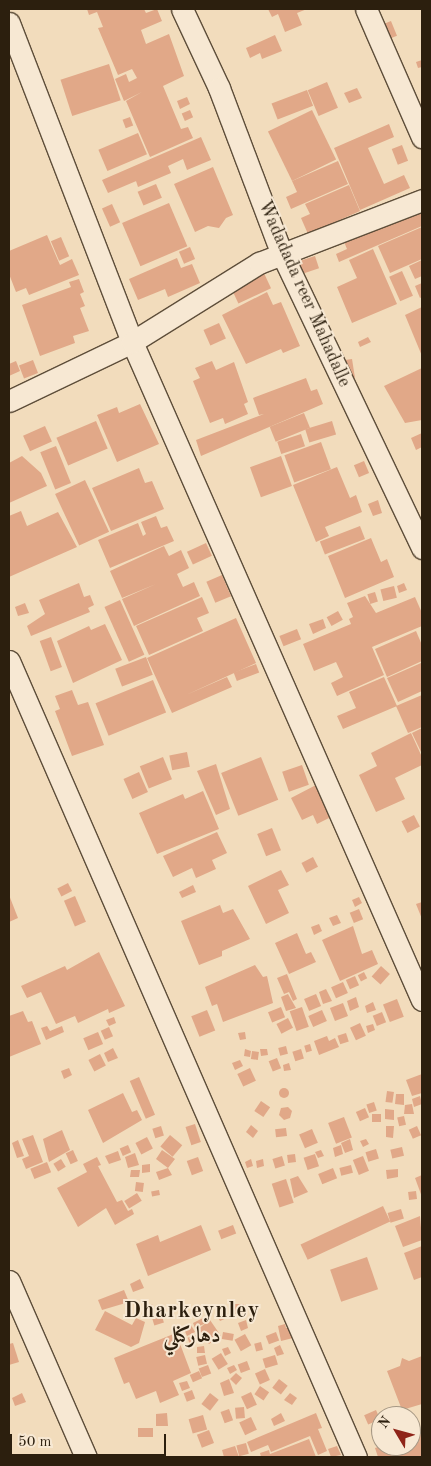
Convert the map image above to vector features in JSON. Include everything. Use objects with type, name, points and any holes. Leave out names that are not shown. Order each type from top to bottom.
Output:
[{"type":"street","name":"Wadadada reer Mahadalle","points":[[182,9],[219,88],[281,252],[422,548]]},
{"type":"street","points":[[366,9],[422,137]]},
{"type":"street","points":[[9,23],[132,342],[422,1000]]},
{"type":"street","points":[[9,401],[132,342],[228,280],[281,252],[422,200]]},
{"type":"street","points":[[9,661],[356,1457]]},
{"type":"street","points":[[9,1281],[86,1457]]},
{"type":"building","points":[[87,9],[144,9],[146,13],[157,9],[162,21],[141,30],[146,44],[169,34],[184,76],[163,86],[181,129],[188,127],[193,138],[150,157],[126,101],[142,92],[124,101],[115,79],[126,74],[129,82],[137,78],[132,69],[118,75],[98,28],[103,27],[97,12],[89,15]]},
{"type":"building","points":[[268,9],[307,9],[297,13],[302,25],[285,32],[278,14],[272,17]]},
{"type":"building","points":[[391,21],[397,36],[386,40],[380,25]]},
{"type":"building","points":[[275,35],[282,51],[262,59],[260,53],[250,58],[246,48]]},
{"type":"building","points":[[422,60],[422,67],[418,68],[416,62]]},
{"type":"building","points":[[109,64],[121,100],[72,116],[60,80]]},
{"type":"building","points":[[327,82],[338,108],[319,116],[308,90]]},
{"type":"building","points":[[357,88],[362,98],[349,103],[344,93]]},
{"type":"building","points":[[307,90],[313,106],[278,119],[272,104]]},
{"type":"building","points":[[187,97],[190,104],[180,109],[177,101]]},
{"type":"building","points":[[190,110],[193,117],[185,121],[182,114]]},
{"type":"building","points":[[312,110],[336,159],[292,181],[268,131]]},
{"type":"building","points":[[130,117],[133,125],[126,128],[123,120]]},
{"type":"building","points":[[389,124],[394,137],[368,148],[384,184],[404,175],[410,188],[360,210],[334,148]]},
{"type":"building","points":[[138,133],[147,154],[107,171],[98,150]]},
{"type":"building","points":[[201,137],[211,160],[187,170],[183,159],[168,166],[171,173],[138,187],[136,181],[108,193],[102,180]]},
{"type":"building","points":[[402,145],[408,161],[398,165],[392,149]]},
{"type":"building","points":[[338,161],[348,184],[291,209],[286,197],[297,192],[292,181]]},
{"type":"building","points":[[213,167],[233,215],[226,218],[219,228],[208,226],[195,232],[174,184]]},
{"type":"building","points":[[156,184],[162,198],[143,206],[138,192]]},
{"type":"building","points":[[349,185],[360,211],[308,234],[301,218],[310,214],[305,204]]},
{"type":"building","points":[[418,200],[422,211],[422,226],[339,262],[336,254],[347,249],[338,227]]},
{"type":"building","points":[[169,203],[187,246],[140,266],[122,223]]},
{"type":"building","points":[[112,204],[120,222],[110,227],[102,208]]},
{"type":"building","points":[[422,227],[422,259],[390,273],[378,246]]},
{"type":"building","points":[[47,235],[60,265],[72,259],[79,275],[29,295],[26,288],[16,292],[9,274],[9,251]]},
{"type":"building","points":[[61,237],[69,256],[59,261],[51,241]]},
{"type":"building","points":[[190,247],[195,259],[184,264],[179,252]]},
{"type":"building","points":[[373,249],[397,304],[352,323],[337,287],[357,278],[349,260]]},
{"type":"building","points":[[315,256],[319,268],[302,274],[298,262]]},
{"type":"building","points":[[177,258],[181,268],[192,264],[200,283],[168,297],[165,289],[138,300],[129,279]]},
{"type":"building","points":[[422,260],[422,276],[415,279],[409,266]]},
{"type":"building","points":[[263,271],[271,288],[238,303],[230,286]]},
{"type":"building","points":[[402,271],[413,296],[400,301],[389,277]]},
{"type":"building","points":[[79,279],[84,292],[80,294],[85,306],[80,308],[89,331],[73,336],[75,343],[40,356],[22,305],[71,287],[69,282]]},
{"type":"building","points":[[422,283],[422,297],[420,298],[415,286]]},
{"type":"building","points":[[267,292],[273,305],[281,302],[300,346],[283,353],[281,349],[246,364],[222,315]]},
{"type":"building","points":[[422,307],[422,356],[405,315]]},
{"type":"building","points":[[219,323],[226,339],[210,345],[203,330]]},
{"type":"building","points":[[368,337],[371,342],[360,347],[358,342]]},
{"type":"building","points":[[352,359],[355,378],[345,379],[342,361]]},
{"type":"building","points":[[33,360],[38,373],[24,378],[19,365]]},
{"type":"building","points":[[16,361],[20,371],[9,376],[9,364]]},
{"type":"building","points":[[212,361],[216,370],[234,362],[248,402],[244,404],[248,414],[225,424],[223,418],[210,423],[193,381],[200,378],[195,368]]},
{"type":"building","points":[[422,368],[422,420],[405,423],[384,386]]},
{"type":"building","points":[[306,378],[311,391],[317,389],[323,404],[201,456],[196,440],[264,414],[259,415],[253,398]]},
{"type":"building","points":[[140,404],[159,444],[117,462],[97,415],[117,407],[119,413]]},
{"type":"building","points":[[304,413],[310,428],[276,442],[270,427]]},
{"type":"building","points":[[96,421],[108,449],[68,465],[56,438]]},
{"type":"building","points":[[332,421],[336,434],[309,443],[305,429]]},
{"type":"building","points":[[45,426],[52,442],[30,451],[23,436]]},
{"type":"building","points":[[422,433],[422,447],[416,450],[411,438]]},
{"type":"building","points":[[301,434],[305,446],[281,454],[277,442]]},
{"type":"building","points":[[321,442],[331,469],[294,483],[284,455]]},
{"type":"building","points":[[56,446],[71,483],[55,489],[40,452]]},
{"type":"building","points":[[22,456],[41,473],[47,486],[9,503],[9,463]]},
{"type":"building","points":[[281,456],[292,486],[261,497],[250,467]]},
{"type":"building","points":[[364,461],[369,473],[359,477],[354,465]]},
{"type":"building","points":[[337,467],[350,498],[356,495],[362,512],[325,527],[329,536],[316,542],[293,485]]},
{"type":"building","points":[[139,468],[145,483],[152,481],[164,509],[111,531],[92,488]]},
{"type":"building","points":[[85,480],[109,532],[79,546],[55,494]]},
{"type":"building","points":[[378,500],[382,513],[373,516],[368,504]]},
{"type":"building","points":[[21,511],[27,526],[58,512],[77,547],[9,577],[9,516]]},
{"type":"building","points":[[156,516],[161,528],[167,526],[174,541],[110,568],[98,540],[138,523],[143,536],[146,534],[141,522]]},
{"type":"building","points":[[360,526],[365,539],[325,554],[320,541]]},
{"type":"building","points":[[371,538],[381,562],[387,559],[394,577],[345,598],[328,556]]},
{"type":"building","points":[[206,543],[212,556],[193,565],[187,552]]},
{"type":"building","points":[[164,546],[169,556],[181,550],[189,568],[177,574],[183,587],[194,582],[200,596],[134,626],[122,599],[156,584],[122,598],[110,571]]},
{"type":"building","points":[[222,575],[231,596],[215,603],[206,582]]},
{"type":"building","points":[[79,583],[84,597],[90,595],[94,605],[88,608],[90,612],[31,636],[27,626],[45,614],[39,600]]},
{"type":"building","points":[[404,583],[407,590],[399,593],[397,586]]},
{"type":"building","points":[[394,586],[397,598],[383,601],[380,589]]},
{"type":"building","points":[[375,592],[378,602],[370,604],[367,594]]},
{"type":"building","points":[[365,596],[376,613],[415,597],[422,613],[422,626],[372,647],[384,675],[337,696],[331,683],[343,677],[336,662],[314,671],[303,644],[351,624],[349,619],[353,617],[347,603]]},
{"type":"building","points":[[202,597],[209,613],[197,618],[203,631],[149,655],[136,626]]},
{"type":"building","points":[[120,600],[144,655],[129,662],[104,607]]},
{"type":"building","points":[[25,603],[29,613],[18,616],[15,607]]},
{"type":"building","points":[[338,611],[343,620],[331,626],[327,617]]},
{"type":"building","points":[[236,618],[256,663],[186,695],[227,677],[232,687],[172,713],[147,658]]},
{"type":"building","points":[[323,619],[326,628],[313,634],[309,624]]},
{"type":"building","points":[[105,624],[122,660],[73,683],[57,641],[89,626],[91,630]]},
{"type":"building","points":[[297,629],[301,639],[284,646],[279,636]]},
{"type":"building","points":[[416,631],[422,645],[422,661],[387,677],[375,649]]},
{"type":"building","points":[[51,637],[62,667],[51,671],[40,641]]},
{"type":"building","points":[[146,657],[153,675],[122,687],[115,669]]},
{"type":"building","points":[[421,663],[422,691],[398,702],[387,678]]},
{"type":"building","points":[[256,664],[259,672],[237,681],[234,673]]},
{"type":"building","points":[[384,677],[397,706],[343,729],[337,716],[356,708],[349,692]]},
{"type":"building","points":[[153,680],[166,712],[109,736],[96,703]]},
{"type":"building","points":[[72,690],[78,705],[88,702],[104,745],[72,756],[55,711],[60,709],[55,696]]},
{"type":"building","points":[[422,695],[422,727],[408,733],[396,706]]},
{"type":"building","points":[[422,728],[422,754],[412,733]]},
{"type":"building","points":[[411,733],[422,757],[422,765],[395,778],[405,799],[376,812],[359,775],[377,766],[371,753]]},
{"type":"building","points":[[187,752],[190,767],[172,770],[169,755]]},
{"type":"building","points":[[163,757],[172,779],[149,789],[140,766]]},
{"type":"building","points":[[261,757],[278,800],[238,816],[221,773]]},
{"type":"building","points":[[216,764],[230,809],[216,815],[197,771]]},
{"type":"building","points":[[302,765],[309,785],[289,792],[282,772]]},
{"type":"building","points":[[139,772],[148,792],[132,799],[123,779]]},
{"type":"building","points":[[316,785],[331,817],[317,824],[313,815],[302,820],[291,798]]},
{"type":"building","points":[[203,791],[219,829],[157,854],[139,813],[183,794],[185,799]]},
{"type":"building","points":[[414,815],[420,827],[407,833],[402,821]]},
{"type":"building","points":[[272,828],[281,850],[266,856],[257,834]]},
{"type":"building","points":[[217,832],[227,853],[212,860],[216,869],[196,878],[192,868],[173,877],[163,856]]},
{"type":"building","points":[[313,857],[318,867],[306,873],[301,863]]},
{"type":"building","points":[[281,870],[289,885],[278,890],[289,913],[266,924],[248,886]]},
{"type":"building","points":[[68,883],[72,891],[61,896],[57,888]]},
{"type":"building","points":[[193,885],[196,892],[182,898],[179,892]]},
{"type":"building","points":[[9,895],[18,918],[9,922]]},
{"type":"building","points":[[75,896],[86,922],[75,926],[64,901]]},
{"type":"building","points":[[359,897],[362,903],[355,907],[352,900]]},
{"type":"building","points":[[422,902],[422,919],[416,904]]},
{"type":"building","points":[[220,905],[223,913],[233,909],[250,939],[222,951],[222,956],[199,965],[181,921]]},
{"type":"building","points":[[359,909],[363,919],[354,923],[350,913]]},
{"type":"building","points":[[337,915],[341,923],[333,926],[329,918]]},
{"type":"building","points":[[319,924],[322,931],[314,935],[311,927]]},
{"type":"building","points":[[353,926],[362,954],[372,950],[378,964],[340,981],[322,940]]},
{"type":"building","points":[[297,933],[306,954],[311,952],[316,962],[289,974],[275,943]]},
{"type":"building","points":[[99,952],[125,1006],[109,1013],[108,1009],[78,1023],[75,1016],[56,1024],[41,992],[27,998],[21,986],[65,966],[67,970]]},
{"type":"building","points":[[255,965],[263,977],[267,976],[273,1003],[223,1022],[217,1004],[212,1006],[205,987]]},
{"type":"building","points":[[381,966],[390,974],[381,984],[372,976]]},
{"type":"building","points":[[364,972],[367,978],[361,981],[358,975]]},
{"type":"building","points":[[287,974],[297,999],[293,1001],[289,992],[284,994],[277,978]]},
{"type":"building","points":[[355,976],[359,985],[350,989],[346,980]]},
{"type":"building","points":[[343,982],[348,993],[336,998],[331,987]]},
{"type":"building","points":[[326,989],[332,1001],[323,1004],[319,992]]},
{"type":"building","points":[[288,994],[296,1008],[286,1011],[281,997]]},
{"type":"building","points":[[316,994],[321,1006],[309,1011],[304,999]]},
{"type":"building","points":[[356,997],[359,1007],[350,1011],[347,1001]]},
{"type":"building","points":[[397,999],[404,1017],[390,1022],[383,1004]]},
{"type":"building","points":[[373,1002],[376,1010],[367,1013],[365,1006]]},
{"type":"building","points":[[343,1003],[348,1016],[335,1021],[330,1008]]},
{"type":"building","points":[[281,1007],[285,1017],[272,1022],[268,1012]]},
{"type":"building","points":[[302,1007],[309,1027],[297,1031],[290,1011]]},
{"type":"building","points":[[207,1010],[215,1030],[199,1037],[191,1016]]},
{"type":"building","points":[[322,1010],[327,1021],[313,1027],[308,1016]]},
{"type":"building","points":[[23,1011],[28,1022],[32,1021],[41,1044],[9,1057],[9,1016]]},
{"type":"building","points":[[382,1012],[386,1022],[377,1026],[373,1016]]},
{"type":"building","points":[[114,1017],[116,1023],[109,1026],[106,1020]]},
{"type":"building","points":[[288,1018],[293,1028],[281,1034],[276,1024]]},
{"type":"building","points":[[360,1023],[366,1036],[356,1040],[350,1028]]},
{"type":"building","points":[[373,1024],[375,1030],[368,1033],[366,1026]]},
{"type":"building","points":[[47,1026],[50,1031],[62,1026],[64,1032],[46,1040],[41,1028]]},
{"type":"building","points":[[109,1027],[113,1036],[105,1040],[101,1031]]},
{"type":"building","points":[[98,1032],[103,1044],[88,1050],[83,1038]]},
{"type":"building","points":[[245,1032],[246,1039],[240,1040],[238,1033]]},
{"type":"building","points":[[346,1033],[349,1042],[340,1044],[337,1036]]},
{"type":"building","points":[[327,1036],[329,1041],[335,1038],[339,1047],[319,1055],[314,1041]]},
{"type":"building","points":[[310,1044],[312,1051],[306,1052],[304,1046]]},
{"type":"building","points":[[286,1046],[288,1054],[280,1056],[278,1048]]},
{"type":"building","points":[[113,1048],[118,1058],[108,1062],[104,1053]]},
{"type":"building","points":[[245,1049],[251,1051],[250,1057],[244,1056]]},
{"type":"building","points":[[260,1049],[267,1049],[268,1055],[261,1056]]},
{"type":"building","points":[[301,1049],[304,1059],[295,1061],[292,1052]]},
{"type":"building","points":[[252,1051],[259,1052],[258,1060],[251,1059]]},
{"type":"building","points":[[100,1054],[106,1066],[94,1071],[88,1060]]},
{"type":"building","points":[[277,1058],[281,1068],[273,1072],[269,1061]]},
{"type":"building","points":[[240,1060],[243,1066],[235,1070],[232,1063]]},
{"type":"building","points":[[289,1063],[291,1070],[284,1071],[283,1065]]},
{"type":"building","points":[[69,1068],[72,1075],[64,1079],[61,1071]]},
{"type":"building","points":[[250,1068],[256,1081],[243,1087],[237,1074]]},
{"type":"building","points":[[422,1074],[422,1093],[412,1096],[406,1080]]},
{"type":"building","points":[[139,1077],[155,1115],[146,1119],[130,1081]]},
{"type":"building","points":[[282,1088],[286,1088],[289,1093],[288,1097],[282,1098],[279,1095],[279,1091]]},
{"type":"building","points":[[387,1091],[394,1092],[392,1103],[385,1102]]},
{"type":"building","points":[[123,1093],[132,1112],[137,1110],[142,1120],[103,1143],[88,1110]]},
{"type":"building","points":[[396,1094],[404,1094],[404,1105],[395,1104]]},
{"type":"building","points":[[420,1096],[422,1104],[414,1107],[412,1099]]},
{"type":"building","points":[[261,1101],[270,1107],[263,1117],[254,1111]]},
{"type":"building","points":[[374,1102],[377,1111],[369,1113],[366,1104]]},
{"type":"building","points":[[412,1104],[414,1114],[404,1114],[405,1105]]},
{"type":"building","points":[[288,1107],[292,1111],[290,1118],[284,1120],[279,1115],[281,1108]]},
{"type":"building","points":[[365,1108],[369,1117],[360,1121],[356,1112]]},
{"type":"building","points":[[385,1109],[394,1110],[394,1120],[385,1119]]},
{"type":"building","points":[[372,1114],[381,1114],[381,1122],[372,1122]]},
{"type":"building","points":[[404,1116],[406,1125],[399,1126],[397,1118]]},
{"type":"building","points":[[344,1117],[352,1138],[336,1144],[328,1123]]},
{"type":"building","points":[[195,1124],[201,1142],[191,1145],[185,1127]]},
{"type":"building","points":[[251,1125],[258,1131],[253,1138],[246,1132]]},
{"type":"building","points":[[161,1126],[164,1136],[155,1138],[152,1129]]},
{"type":"building","points":[[386,1126],[394,1126],[393,1138],[386,1137]]},
{"type":"building","points":[[417,1126],[421,1135],[413,1139],[409,1130]]},
{"type":"building","points":[[286,1128],[287,1136],[276,1137],[275,1129]]},
{"type":"building","points":[[312,1129],[318,1143],[305,1148],[299,1134]]},
{"type":"building","points":[[62,1130],[70,1150],[49,1162],[43,1139]]},
{"type":"building","points":[[33,1135],[43,1162],[26,1169],[22,1159],[29,1156],[22,1139]]},
{"type":"building","points":[[170,1135],[182,1145],[173,1157],[160,1146]]},
{"type":"building","points":[[147,1137],[153,1149],[141,1154],[135,1143]]},
{"type":"building","points":[[350,1139],[353,1150],[345,1153],[341,1143]]},
{"type":"building","points":[[366,1139],[369,1144],[363,1147],[360,1141]]},
{"type":"building","points":[[18,1140],[24,1156],[17,1158],[12,1143]]},
{"type":"building","points":[[128,1145],[131,1152],[123,1156],[120,1149]]},
{"type":"building","points":[[341,1145],[343,1154],[335,1157],[333,1148]]},
{"type":"building","points":[[402,1147],[404,1156],[392,1158],[390,1150]]},
{"type":"building","points":[[376,1149],[379,1159],[368,1162],[365,1152]]},
{"type":"building","points":[[73,1150],[78,1161],[71,1164],[66,1153]]},
{"type":"building","points":[[162,1150],[175,1159],[168,1168],[156,1159]]},
{"type":"building","points":[[321,1150],[324,1156],[318,1158],[315,1152]]},
{"type":"building","points":[[118,1151],[121,1160],[109,1164],[105,1156]]},
{"type":"building","points":[[135,1153],[139,1165],[128,1168],[125,1157]]},
{"type":"building","points":[[295,1154],[296,1162],[288,1163],[287,1155]]},
{"type":"building","points":[[315,1154],[319,1166],[308,1170],[304,1158]]},
{"type":"building","points":[[282,1156],[285,1166],[275,1168],[272,1159]]},
{"type":"building","points":[[363,1156],[369,1171],[359,1175],[353,1160]]},
{"type":"building","points":[[97,1157],[101,1165],[98,1166],[117,1202],[122,1200],[128,1211],[132,1209],[134,1214],[115,1225],[106,1208],[78,1227],[57,1188],[87,1172],[83,1164]]},
{"type":"building","points":[[198,1157],[203,1171],[192,1175],[187,1161]]},
{"type":"building","points":[[61,1159],[66,1167],[58,1171],[53,1164]]},
{"type":"building","points":[[251,1159],[253,1166],[247,1168],[245,1162]]},
{"type":"building","points":[[263,1159],[264,1166],[257,1168],[256,1161]]},
{"type":"building","points":[[47,1162],[51,1172],[34,1179],[30,1169]]},
{"type":"building","points":[[150,1164],[150,1172],[142,1173],[142,1165]]},
{"type":"building","points":[[351,1165],[353,1173],[341,1176],[339,1168]]},
{"type":"building","points":[[168,1168],[172,1175],[159,1180],[156,1172]]},
{"type":"building","points":[[333,1168],[337,1178],[322,1184],[318,1174]]},
{"type":"building","points":[[398,1169],[398,1177],[387,1179],[386,1170]]},
{"type":"building","points":[[131,1170],[140,1170],[139,1177],[130,1177]]},
{"type":"building","points":[[422,1175],[422,1197],[415,1178]]},
{"type":"building","points":[[298,1176],[308,1192],[294,1198],[290,1179]]},
{"type":"building","points":[[286,1179],[294,1203],[279,1207],[272,1184]]},
{"type":"building","points":[[136,1182],[144,1183],[143,1192],[135,1191]]},
{"type":"building","points":[[159,1190],[160,1195],[152,1196],[151,1192]]},
{"type":"building","points":[[416,1191],[417,1199],[409,1200],[408,1192]]},
{"type":"building","points":[[137,1193],[142,1201],[129,1209],[124,1201]]},
{"type":"building","points":[[383,1206],[390,1221],[308,1260],[301,1244]]},
{"type":"building","points":[[401,1209],[404,1219],[391,1223],[388,1213]]},
{"type":"building","points":[[420,1216],[422,1240],[403,1247],[395,1226]]},
{"type":"building","points":[[201,1225],[211,1250],[148,1276],[136,1244],[158,1235],[160,1242]]},
{"type":"building","points":[[233,1225],[236,1233],[221,1239],[218,1231]]},
{"type":"building","points":[[422,1246],[422,1277],[414,1280],[404,1253]]},
{"type":"building","points":[[367,1257],[378,1289],[341,1302],[330,1270]]},
{"type":"building","points":[[140,1279],[144,1288],[133,1292],[130,1284]]},
{"type":"building","points":[[124,1290],[129,1302],[102,1310],[98,1300]]},
{"type":"building","points":[[152,1304],[154,1309],[148,1312],[146,1306]]},
{"type":"building","points":[[234,1304],[244,1304],[244,1314],[234,1314]]},
{"type":"building","points":[[225,1309],[229,1317],[220,1321],[216,1314]]},
{"type":"building","points":[[105,1311],[132,1325],[136,1318],[145,1322],[139,1343],[131,1347],[95,1330]]},
{"type":"building","points":[[161,1313],[164,1323],[154,1325],[151,1316]]},
{"type":"building","points":[[203,1318],[206,1323],[195,1328],[193,1323]]},
{"type":"building","points":[[210,1320],[221,1336],[209,1344],[198,1329]]},
{"type":"building","points":[[246,1320],[248,1328],[241,1331],[238,1323]]},
{"type":"building","points":[[285,1324],[286,1328],[290,1327],[293,1338],[281,1341],[278,1326]]},
{"type":"building","points":[[191,1325],[195,1332],[187,1336],[184,1329]]},
{"type":"building","points":[[223,1332],[234,1334],[233,1341],[222,1339]]},
{"type":"building","points":[[276,1332],[279,1340],[269,1344],[266,1336]]},
{"type":"building","points":[[176,1333],[191,1373],[173,1381],[179,1395],[160,1403],[156,1391],[136,1399],[129,1382],[124,1384],[114,1358]]},
{"type":"building","points":[[199,1334],[201,1340],[189,1343],[188,1338]]},
{"type":"building","points":[[245,1334],[251,1345],[241,1351],[235,1340]]},
{"type":"building","points":[[261,1342],[263,1350],[256,1351],[254,1344]]},
{"type":"building","points":[[13,1343],[19,1362],[9,1365],[9,1344]]},
{"type":"building","points":[[280,1345],[284,1354],[277,1356],[274,1348]]},
{"type":"building","points":[[204,1346],[205,1353],[197,1353],[197,1347]]},
{"type":"building","points":[[228,1347],[231,1353],[225,1356],[222,1349]]},
{"type":"building","points":[[221,1353],[228,1364],[219,1370],[212,1359]]},
{"type":"building","points":[[205,1355],[207,1364],[198,1366],[196,1357]]},
{"type":"building","points":[[275,1355],[278,1365],[265,1368],[263,1359]]},
{"type":"building","points":[[422,1356],[422,1404],[400,1406],[387,1371],[400,1366],[402,1358],[409,1361]]},
{"type":"building","points":[[247,1361],[250,1369],[241,1373],[238,1365]]},
{"type":"building","points":[[208,1365],[211,1373],[202,1377],[199,1369]]},
{"type":"building","points":[[234,1365],[237,1370],[230,1374],[227,1368]]},
{"type":"building","points":[[265,1369],[270,1380],[260,1384],[255,1373]]},
{"type":"building","points":[[199,1371],[202,1378],[193,1382],[190,1375]]},
{"type":"building","points":[[236,1373],[242,1378],[236,1385],[230,1379]]},
{"type":"building","points":[[229,1379],[234,1393],[224,1396],[220,1383]]},
{"type":"building","points":[[279,1379],[288,1386],[281,1394],[272,1388]]},
{"type":"building","points":[[187,1381],[190,1388],[182,1391],[179,1383]]},
{"type":"building","points":[[260,1386],[269,1392],[264,1400],[254,1394]]},
{"type":"building","points":[[192,1390],[195,1398],[187,1402],[184,1393]]},
{"type":"building","points":[[251,1392],[257,1405],[247,1409],[241,1397]]},
{"type":"building","points":[[22,1393],[26,1402],[15,1406],[12,1398]]},
{"type":"building","points":[[210,1393],[219,1400],[210,1411],[201,1404]]},
{"type":"building","points":[[290,1393],[297,1398],[292,1405],[284,1400]]},
{"type":"building","points":[[244,1407],[245,1418],[236,1419],[235,1408]]},
{"type":"building","points":[[229,1409],[233,1420],[225,1423],[221,1412]]},
{"type":"building","points":[[371,1412],[371,1423],[368,1424],[364,1415]]},
{"type":"building","points":[[167,1413],[168,1426],[156,1426],[156,1414]]},
{"type":"building","points":[[281,1413],[285,1421],[274,1426],[271,1419]]},
{"type":"building","points":[[316,1413],[322,1428],[318,1429],[327,1451],[318,1455],[310,1436],[271,1452],[268,1445],[251,1452],[247,1442]]},
{"type":"building","points":[[203,1415],[207,1429],[193,1434],[189,1419]]},
{"type":"building","points":[[251,1417],[257,1430],[245,1435],[239,1422]]},
{"type":"building","points":[[138,1428],[153,1428],[153,1437],[138,1437]]},
{"type":"building","points":[[421,1428],[422,1457],[393,1457],[421,1456]]},
{"type":"building","points":[[209,1430],[214,1443],[202,1448],[197,1435]]},
{"type":"building","points":[[309,1439],[316,1457],[261,1457],[260,1453],[269,1450],[270,1454]]},
{"type":"building","points":[[246,1443],[249,1454],[239,1456],[236,1446]]},
{"type":"building","points":[[235,1446],[239,1457],[224,1457],[222,1450]]},
{"type":"building","points":[[337,1446],[341,1455],[331,1457],[328,1449]]},
{"type":"district","name":"Dharkeynley دهاركنلي","points":[[192,1324]]}]
